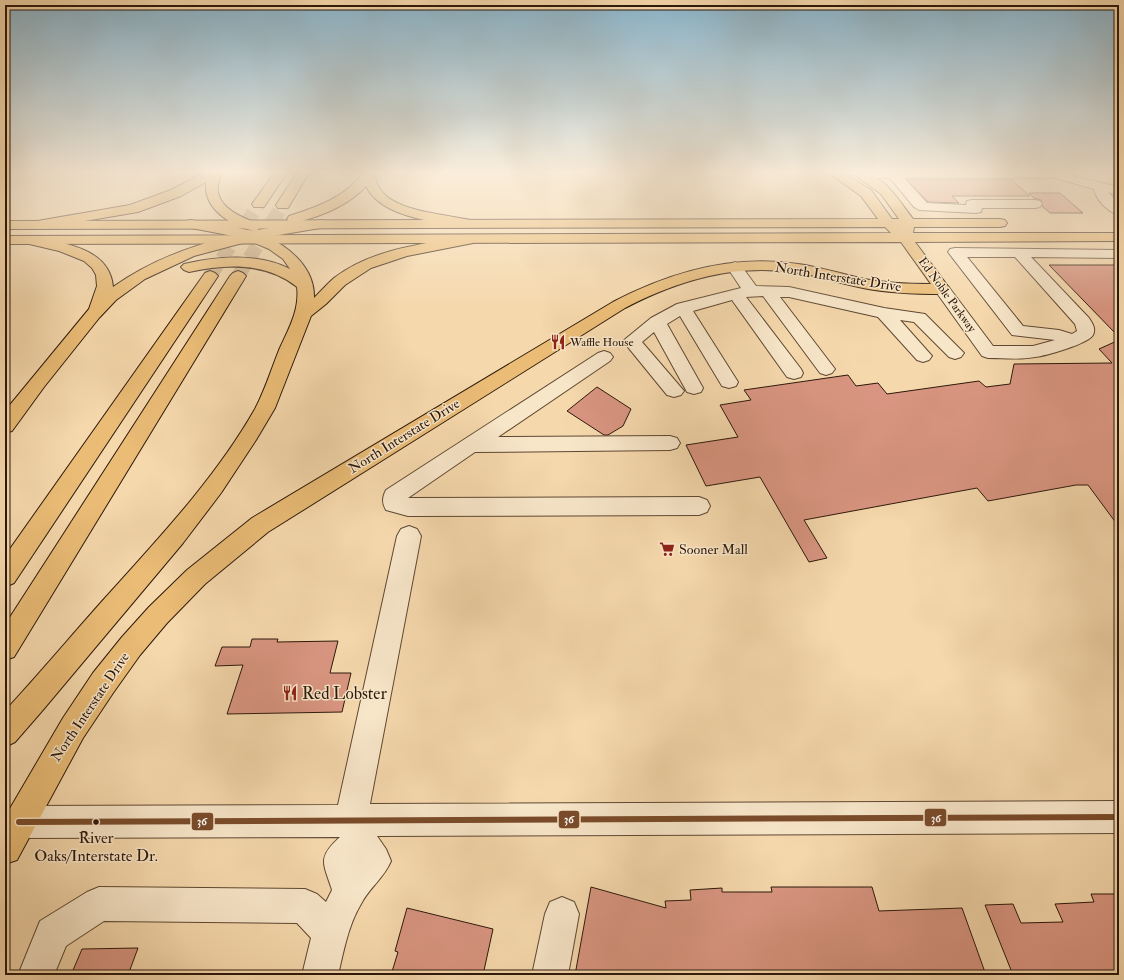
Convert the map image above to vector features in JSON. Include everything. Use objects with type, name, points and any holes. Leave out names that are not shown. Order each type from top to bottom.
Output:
[{"type":"main road","points":[[43,224],[87,217]]},
{"type":"main road","points":[[5,732],[174,537],[228,468],[266,406],[303,314],[306,296],[304,284],[300,273],[289,259],[231,217]]},
{"type":"main road","points":[[5,426],[36,384],[105,301],[127,283],[173,258],[206,246],[302,217]]},
{"type":"main road","points":[[433,217],[466,223]]},
{"type":"main road","name":"Ed Noble Parkway","points":[[883,217],[888,223],[906,239],[942,289]]},
{"type":"main road","points":[[904,217],[908,222],[906,239]]},
{"type":"main road","points":[[5,240],[181,240],[321,224],[1013,223]]},
{"type":"main road","points":[[5,224],[191,224],[318,240],[906,239],[1119,237]]},
{"type":"main road","points":[[30,240],[76,252],[86,256],[98,264],[103,271],[105,284],[103,295],[95,313]]},
{"type":"main road","points":[[303,314],[320,302],[339,282],[366,265],[404,252],[468,240]]},
{"type":"main road","points":[[127,283],[193,266],[240,263],[278,269],[304,284]]},
{"type":"main road","name":"North Interstate Drive","points":[[12,835],[73,728],[103,683],[131,646],[174,599],[230,548],[292,505],[632,297],[648,289],[679,278],[735,267],[784,266],[883,287],[942,289]]},
{"type":"main road","points":[[5,576],[210,276]]},
{"type":"main road","points":[[5,648],[238,276]]},
{"type":"street","points":[[984,217],[990,223]]},
{"type":"street","points":[[1020,254],[1083,322],[1086,328],[1085,334],[1073,340],[1059,335],[1018,331],[955,252],[1011,252],[1020,254],[1119,254]]},
{"type":"street","points":[[735,267],[751,292],[794,373]]},
{"type":"street","name":"Ed Noble Parkway","points":[[942,289],[988,352],[1028,352],[1073,340]]},
{"type":"street","points":[[751,292],[826,369]]},
{"type":"street","points":[[674,391],[632,342],[657,322],[684,308],[707,299],[751,292],[789,292],[919,318],[954,353]]},
{"type":"street","points":[[684,308],[728,382]]},
{"type":"street","points":[[884,312],[923,356]]},
{"type":"street","points":[[657,322],[694,388]]},
{"type":"street","points":[[604,357],[394,496],[394,504],[408,507],[699,506]]},
{"type":"street","points":[[470,446],[670,443]]},
{"type":"street","points":[[320,975],[330,932],[349,892],[374,861],[358,827],[410,536]]},
{"type":"street","points":[[12,835],[358,827],[1119,817]]},
{"type":"street","points":[[36,975],[53,934],[99,904],[305,906],[330,932]]},
{"type":"street","points":[[550,975],[562,914]]},
{"type":"building","points":[[1049,265],[1119,265],[1119,337]]},
{"type":"building","points":[[1119,340],[1119,527],[1088,485],[1076,485],[988,501],[977,488],[804,520],[827,558],[809,562],[760,477],[706,486],[686,445],[738,437],[720,405],[751,400],[744,390],[848,375],[856,386],[878,383],[887,394],[979,381],[986,387],[1010,384],[1014,364],[1112,363],[1099,349]]},
{"type":"building","points":[[597,387],[631,409],[623,426],[608,435],[604,435],[567,411]]},
{"type":"building","name":"Red Lobster","points":[[252,639],[278,639],[277,642],[338,641],[330,673],[351,673],[342,712],[227,714],[243,665],[215,666],[222,647],[250,647]]},
{"type":"building","points":[[591,887],[666,908],[665,901],[691,900],[690,890],[722,888],[722,892],[772,892],[771,887],[872,887],[879,911],[962,908],[986,975],[575,975]]},
{"type":"building","points":[[1091,894],[1119,894],[1119,975],[1013,975],[985,905],[1013,904],[1021,923],[1063,922],[1055,904],[1094,902]]},
{"type":"building","points":[[407,908],[493,929],[483,975],[391,975],[398,952],[395,951]]},
{"type":"building","points":[[138,948],[128,975],[71,975],[82,949]]},
{"type":"tunnel","points":[[210,276],[250,217]]},
{"type":"tunnel","points":[[238,276],[276,217]]},
{"type":"transit line","name":"36","points":[[19,822],[1119,817]]},
{"type":"place","name":"Waffle House","points":[[558,342]]},
{"type":"place","name":"Sooner Mall","points":[[667,549]]},
{"type":"place","name":"Red Lobster","points":[[290,693]]},
{"type":"place","name":"River Oaks/Interstate Dr.","points":[[96,822]]}]
